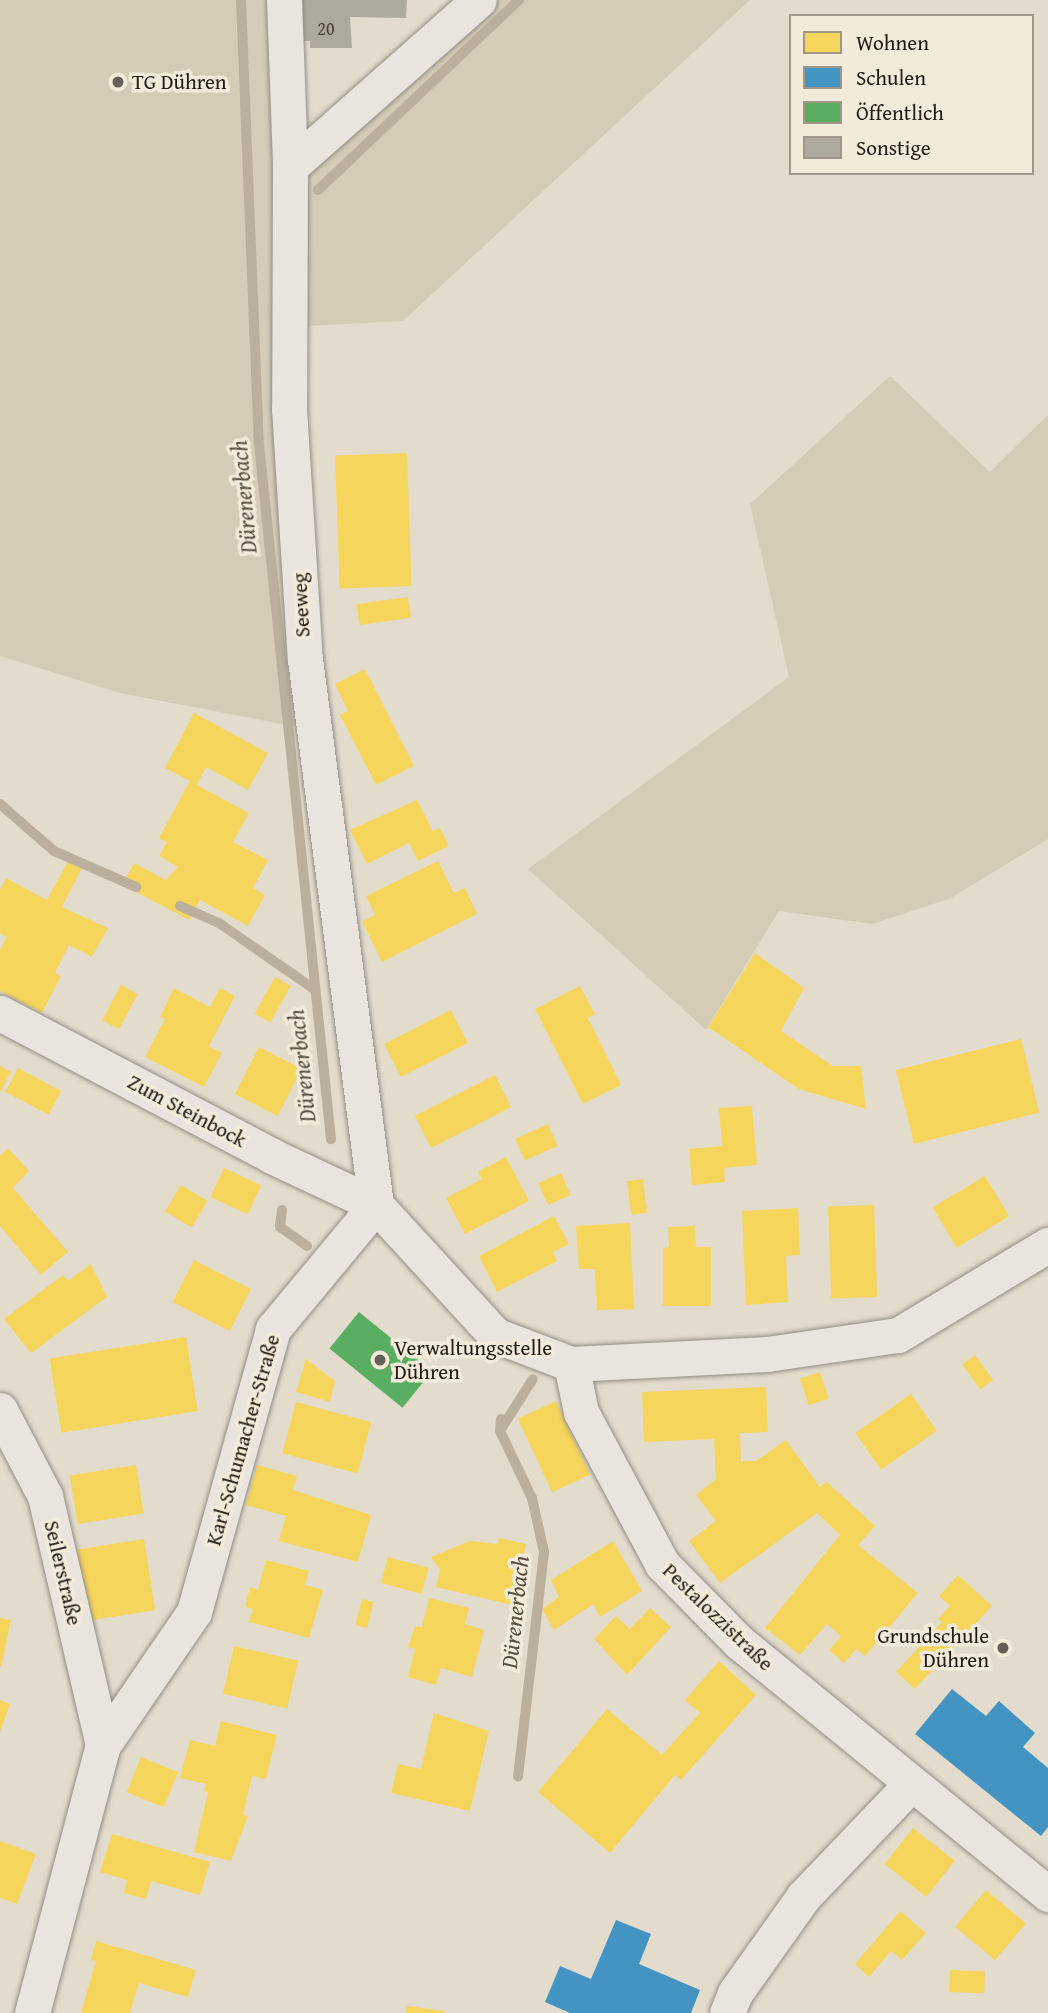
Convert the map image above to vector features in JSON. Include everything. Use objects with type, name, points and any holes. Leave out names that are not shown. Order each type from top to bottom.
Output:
[{"type":"street","name":"Seeweg","points":[[284,0],[290,167],[289,408],[305,659],[376,1205]]},
{"type":"street","points":[[290,167],[479,0]]},
{"type":"street","name":"Zum Steinbock","points":[[0,1013],[272,1156],[376,1205]]},
{"type":"street","points":[[376,1205],[495,1335],[571,1364],[768,1354],[898,1335],[1048,1245]]},
{"type":"street","name":"Karl-Schumacher-Straße","points":[[32,2013],[103,1745],[194,1612],[273,1328],[376,1205]]},
{"type":"street","name":"Pestalozzistraße","points":[[571,1364],[582,1412],[662,1564],[739,1642],[1048,1894]]},
{"type":"street","name":"Seilerstraße","points":[[0,1410],[45,1496],[103,1745]]},
{"type":"street","points":[[727,2013],[735,1993],[804,1896],[911,1784]]},
{"type":"shaded area","points":[[0,0],[272,0],[276,162],[494,0],[750,0],[403,321],[307,326],[303,728],[120,693],[0,656]]},
{"type":"shaded area","points":[[890,376],[990,472],[1048,415],[1048,839],[949,899],[872,924],[779,911],[706,1030],[528,869],[789,677],[750,504]]},
{"type":"building: Wohnen","points":[[407,453],[412,586],[340,588],[335,456]]},
{"type":"building: Wohnen","points":[[408,597],[411,618],[359,625],[357,604]]},
{"type":"building: Wohnen","points":[[365,669],[414,766],[376,785],[340,715],[348,711],[335,684]]},
{"type":"building: Wohnen","points":[[194,713],[268,753],[248,790],[206,767],[197,785],[249,813],[233,842],[268,860],[253,888],[265,895],[248,926],[200,900],[189,920],[123,885],[134,863],[166,880],[178,867],[159,856],[167,842],[159,838],[190,781],[165,768]]},
{"type":"building: Wohnen","points":[[417,800],[433,831],[440,828],[449,846],[418,861],[409,843],[367,864],[350,830]]},
{"type":"building: Wohnen","points":[[69,859],[83,866],[62,907],[108,928],[92,957],[69,945],[55,973],[61,976],[42,1013],[0,991],[0,950],[7,937],[0,933],[0,890],[6,878],[47,900]]},
{"type":"building: Wohnen","points":[[438,861],[454,893],[465,888],[477,914],[382,962],[362,921],[375,915],[366,896]]},
{"type":"building: Wohnen","points":[[755,953],[804,988],[781,1031],[833,1066],[861,1066],[866,1109],[799,1089],[708,1027]]},
{"type":"building: Wohnen","points":[[275,977],[291,986],[270,1022],[255,1014]]},
{"type":"building: Wohnen","points":[[121,985],[138,994],[119,1029],[102,1020]]},
{"type":"building: Wohnen","points":[[580,986],[595,1014],[588,1018],[621,1085],[583,1104],[535,1009]]},
{"type":"building: Wohnen","points":[[174,988],[210,1007],[220,988],[235,996],[209,1046],[222,1053],[204,1087],[145,1057],[165,1019],[160,1017]]},
{"type":"building: Wohnen","points":[[451,1010],[468,1043],[401,1077],[384,1044]]},
{"type":"building: Wohnen","points":[[1021,1039],[1039,1113],[914,1144],[896,1070]]},
{"type":"building: Wohnen","points":[[259,1047],[302,1069],[278,1116],[235,1094]]},
{"type":"building: Wohnen","points":[[0,1066],[11,1072],[0,1093]]},
{"type":"building: Wohnen","points":[[18,1068],[61,1091],[49,1115],[5,1092]]},
{"type":"building: Wohnen","points":[[495,1075],[511,1107],[431,1148],[415,1116]]},
{"type":"building: Wohnen","points":[[752,1106],[757,1165],[724,1168],[725,1182],[692,1185],[689,1149],[722,1146],[719,1108]]},
{"type":"building: Wohnen","points":[[548,1124],[558,1146],[525,1161],[515,1139]]},
{"type":"building: Wohnen","points":[[8,1148],[29,1171],[13,1188],[68,1252],[41,1275],[0,1226],[0,1156]]},
{"type":"building: Wohnen","points":[[506,1157],[529,1201],[465,1234],[446,1198],[482,1179],[478,1172]]},
{"type":"building: Wohnen","points":[[224,1168],[261,1185],[248,1214],[210,1197]]},
{"type":"building: Wohnen","points":[[561,1173],[571,1195],[548,1205],[538,1183]]},
{"type":"building: Wohnen","points":[[985,1176],[1009,1216],[957,1248],[933,1207]]},
{"type":"building: Wohnen","points":[[643,1179],[647,1213],[631,1215],[627,1181]]},
{"type":"building: Wohnen","points":[[181,1185],[208,1201],[192,1228],[165,1212]]},
{"type":"building: Wohnen","points":[[874,1205],[877,1297],[831,1299],[828,1207]]},
{"type":"building: Wohnen","points":[[798,1208],[800,1255],[786,1256],[788,1302],[746,1305],[742,1211]]},
{"type":"building: Wohnen","points":[[554,1216],[569,1244],[553,1252],[557,1261],[497,1292],[479,1256]]},
{"type":"building: Wohnen","points":[[630,1223],[634,1309],[597,1310],[595,1269],[579,1269],[576,1226]]},
{"type":"building: Wohnen","points":[[695,1226],[696,1247],[711,1247],[711,1306],[663,1306],[663,1248],[669,1247],[668,1227]]},
{"type":"building: Wohnen","points":[[194,1260],[251,1289],[230,1331],[173,1302]]},
{"type":"building: Wohnen","points":[[91,1264],[107,1297],[31,1353],[4,1319],[63,1275],[68,1281]]},
{"type":"building: Wohnen","points":[[186,1337],[198,1411],[61,1433],[50,1359]]},
{"type":"building: Wohnen","points":[[975,1355],[993,1380],[980,1389],[962,1364]]},
{"type":"building: Wohnen","points":[[306,1359],[335,1381],[330,1402],[296,1392]]},
{"type":"building: Wohnen","points":[[820,1372],[829,1399],[809,1405],[800,1378]]},
{"type":"building: Wohnen","points":[[766,1387],[768,1432],[740,1433],[741,1461],[756,1461],[786,1440],[820,1487],[827,1482],[875,1526],[858,1545],[918,1593],[865,1656],[856,1649],[844,1663],[829,1650],[841,1636],[827,1624],[800,1655],[765,1628],[840,1535],[817,1513],[720,1583],[689,1541],[716,1521],[696,1495],[716,1479],[714,1439],[644,1442],[642,1392]]},
{"type":"building: Wohnen","points":[[911,1394],[937,1431],[881,1470],[855,1433]]},
{"type":"building: Wohnen","points":[[556,1401],[590,1474],[552,1492],[518,1419]]},
{"type":"building: Wohnen","points":[[296,1402],[371,1422],[358,1473],[282,1453]]},
{"type":"building: Wohnen","points":[[136,1465],[144,1513],[77,1524],[70,1475]]},
{"type":"building: Wohnen","points":[[257,1465],[297,1476],[293,1490],[371,1515],[358,1562],[279,1541],[286,1516],[246,1505]]},
{"type":"building: Wohnen","points":[[499,1538],[526,1544],[512,1605],[436,1587],[440,1570],[431,1557],[470,1541],[498,1544]]},
{"type":"building: Wohnen","points":[[144,1539],[155,1610],[87,1621],[76,1550]]},
{"type":"building: Wohnen","points":[[613,1541],[642,1591],[600,1617],[593,1604],[554,1630],[542,1609],[559,1597],[551,1580]]},
{"type":"building: Wohnen","points":[[388,1557],[429,1568],[422,1594],[381,1583]]},
{"type":"building: Wohnen","points":[[266,1560],[309,1571],[305,1585],[323,1590],[309,1638],[249,1622],[253,1609],[245,1607],[250,1587],[258,1590]]},
{"type":"building: Wohnen","points":[[958,1575],[992,1606],[915,1689],[896,1672],[942,1622],[938,1619],[950,1606],[939,1596]]},
{"type":"building: Wohnen","points":[[429,1598],[469,1608],[465,1624],[484,1630],[472,1677],[441,1668],[436,1685],[408,1677],[415,1649],[408,1647],[415,1626],[422,1627]]},
{"type":"building: Wohnen","points":[[362,1599],[374,1602],[367,1628],[355,1625]]},
{"type":"building: Wohnen","points":[[650,1608],[671,1627],[627,1675],[594,1639],[616,1616],[630,1629]]},
{"type":"building: Wohnen","points":[[0,1618],[11,1620],[1,1667],[0,1667]]},
{"type":"building: Wohnen","points":[[234,1646],[298,1661],[287,1709],[223,1694]]},
{"type":"building: Wohnen","points":[[719,1661],[756,1695],[681,1780],[675,1775],[610,1853],[538,1792],[607,1709],[662,1755],[700,1713],[685,1700]]},
{"type":"building: Wohnen","points":[[0,1700],[10,1704],[0,1732]]},
{"type":"building: Wohnen","points":[[434,1713],[489,1731],[470,1811],[391,1793],[398,1764],[421,1769]]},
{"type":"building: Wohnen","points":[[221,1721],[277,1735],[266,1779],[252,1776],[243,1815],[248,1816],[231,1861],[194,1852],[208,1792],[204,1791],[206,1784],[180,1778],[190,1740],[215,1746]]},
{"type":"building: Wohnen","points":[[141,1757],[178,1772],[164,1807],[127,1792]]},
{"type":"building: Wohnen","points":[[913,1828],[955,1861],[926,1897],[885,1864]]},
{"type":"building: Wohnen","points":[[112,1834],[210,1862],[200,1895],[151,1881],[146,1899],[124,1893],[127,1880],[100,1872]]},
{"type":"building: Wohnen","points":[[0,1841],[36,1854],[17,1904],[0,1898]]},
{"type":"building: Wohnen","points":[[986,1890],[1026,1923],[995,1960],[955,1927]]},
{"type":"building: Wohnen","points":[[900,1911],[926,1933],[902,1960],[891,1951],[869,1977],[855,1964]]},
{"type":"building: Wohnen","points":[[96,1941],[196,1970],[188,1997],[139,1983],[130,2013],[81,2013],[96,1961],[91,1960]]},
{"type":"building: Wohnen","points":[[950,1970],[985,1971],[984,1993],[949,1992]]},
{"type":"building: Wohnen","points":[[407,2006],[445,2011],[406,2013]]},
{"type":"building: Schulen","points":[[952,1689],[986,1716],[999,1701],[1035,1733],[1023,1747],[1048,1768],[1048,1827],[1041,1836],[915,1734]]},
{"type":"building: Schulen","points":[[616,1920],[651,1934],[639,1964],[700,1990],[691,2013],[570,2013],[545,2002],[560,1966],[591,1979]]},
{"type":"building: Öffentlich","name":"Verwaltungsstelle Dühren","points":[[359,1312],[432,1371],[402,1408],[329,1349]]},
{"type":"building: Sonstige","points":[[300,0],[407,0],[406,18],[350,17],[352,48],[310,48],[310,41],[301,41]]},
{"type":"waterway","name":"Dürenerbach","points":[[241,0],[259,444],[331,1139]]},
{"type":"waterway","points":[[318,190],[519,0]]},
{"type":"waterway","name":"Dürenerbach","points":[[0,804],[54,851],[136,887]]},
{"type":"waterway","name":"Dürenerbach","points":[[180,906],[219,923],[314,989]]},
{"type":"waterway","name":"Dürenerbach","points":[[282,1210],[280,1227],[307,1246]]},
{"type":"waterway","points":[[501,1429],[533,1379]]},
{"type":"waterway","name":"Dürenerbach","points":[[501,1419],[500,1431],[532,1498],[544,1552],[518,1776]]},
{"type":"place","name":"TG Dühren","points":[[118,82]]},
{"type":"place","name":"Verwaltungsstelle Dühren","points":[[380,1360]]},
{"type":"place","name":"Grundschule Dühren","points":[[1003,1648]]}]
